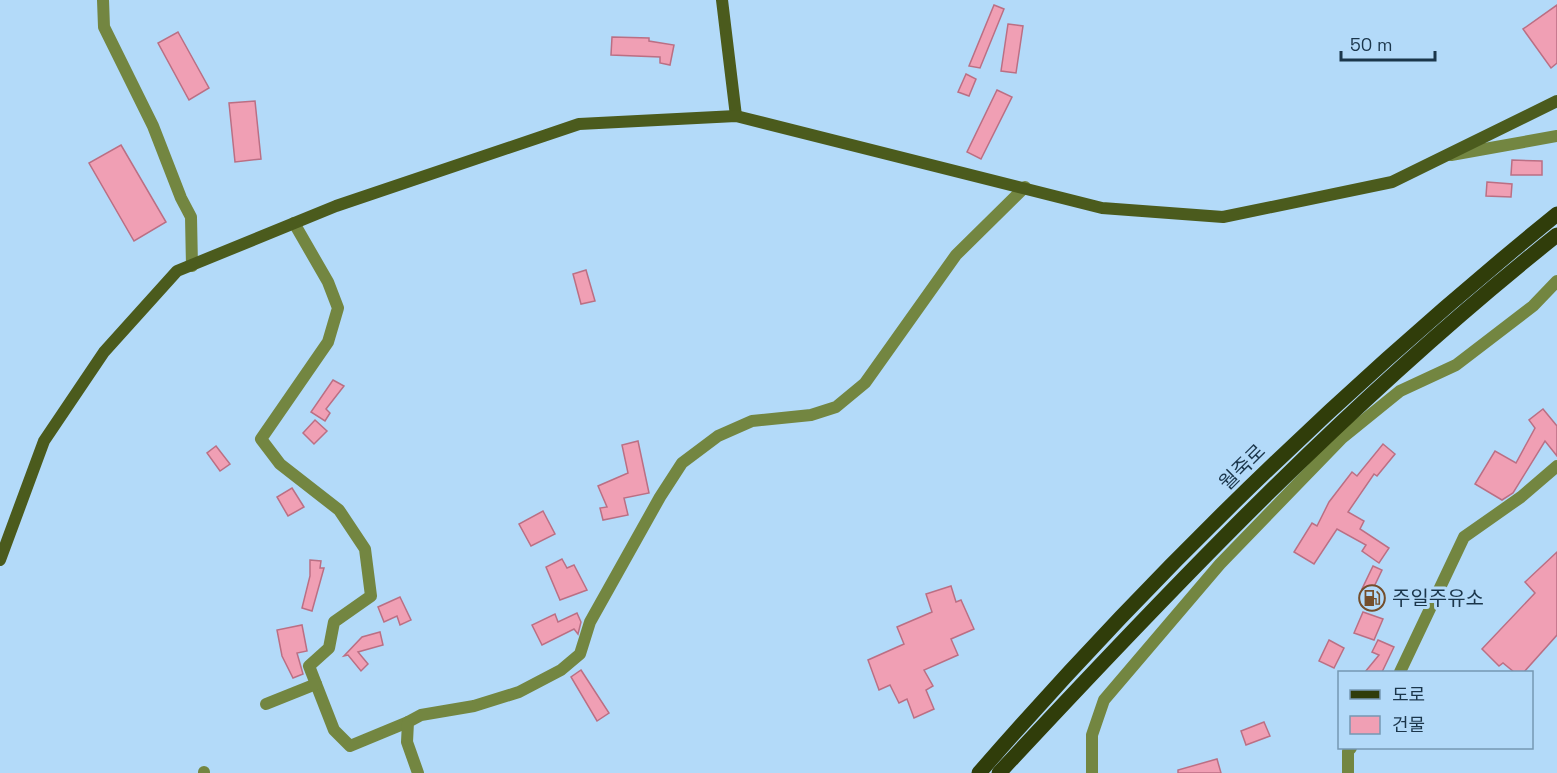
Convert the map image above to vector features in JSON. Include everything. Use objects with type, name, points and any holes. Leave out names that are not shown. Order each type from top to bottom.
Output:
[{"type":"main road","name":"월죽로","points":[[979,773],[1149,590],[1347,393],[1557,214]]},
{"type":"main road","name":"월죽로","points":[[999,773],[1166,595],[1352,412],[1507,275],[1557,235]]},
{"type":"street","points":[[103,0],[104,27],[153,126],[181,198],[191,216],[192,266]]},
{"type":"street","points":[[722,0],[736,116]]},
{"type":"street","points":[[0,560],[44,441],[104,352],[177,272],[336,206],[579,124],[736,116],[1102,208],[1223,217],[1392,182],[1557,101]]},
{"type":"street","points":[[1444,157],[1557,136]]},
{"type":"street","points":[[294,223],[328,282],[338,308],[328,342],[261,439],[280,464],[339,510],[365,549],[371,596],[334,622],[329,648],[309,666],[334,730],[350,746],[421,715],[474,706],[519,692],[561,670],[580,654],[591,622],[660,497],[682,463],[718,436],[752,421],[811,415],[836,407],[865,383],[956,255],[1025,187]]},
{"type":"street","points":[[1092,773],[1092,735],[1104,700],[1220,564],[1342,438],[1400,391],[1456,365],[1533,306],[1557,282]]},
{"type":"street","points":[[1400,671],[1464,537],[1521,497],[1557,466]]},
{"type":"street","points":[[266,704],[316,684]]},
{"type":"street","points":[[408,722],[407,742],[418,773]]},
{"type":"street","points":[[1348,773],[1350,749]]},
{"type":"building","points":[[994,5],[1004,9],[980,68],[969,66]]},
{"type":"building","points":[[1557,5],[1557,63],[1551,68],[1523,29]]},
{"type":"building","points":[[1008,24],[1023,26],[1016,73],[1001,71]]},
{"type":"building","points":[[178,32],[209,88],[189,100],[158,43]]},
{"type":"building","points":[[612,37],[649,38],[649,41],[674,45],[670,65],[660,63],[660,57],[611,55]]},
{"type":"building","points":[[966,74],[976,79],[969,96],[958,92]]},
{"type":"building","points":[[997,90],[1012,97],[981,159],[967,152]]},
{"type":"building","points":[[255,101],[261,159],[235,162],[229,103]]},
{"type":"building","points":[[121,145],[166,222],[134,241],[89,163]]},
{"type":"building","points":[[1512,160],[1542,161],[1542,175],[1511,175]]},
{"type":"building","points":[[1487,182],[1512,184],[1511,197],[1486,196]]},
{"type":"building","points":[[586,270],[595,301],[581,304],[573,274]]},
{"type":"building","points":[[333,380],[344,386],[326,409],[330,413],[325,421],[311,412]]},
{"type":"building","points":[[1543,409],[1557,426],[1557,456],[1545,441],[1513,493],[1502,500],[1475,484],[1495,451],[1516,463],[1535,428],[1529,420]]},
{"type":"building","points":[[315,420],[327,431],[314,444],[303,433]]},
{"type":"building","points":[[638,441],[649,493],[624,498],[628,515],[603,520],[600,508],[607,507],[598,486],[628,473],[622,445]]},
{"type":"building","points":[[1383,444],[1395,454],[1377,476],[1374,474],[1348,512],[1364,521],[1360,529],[1389,548],[1379,563],[1362,551],[1366,545],[1337,529],[1314,564],[1294,552],[1312,523],[1317,526],[1329,502],[1352,472],[1357,476]]},
{"type":"building","points":[[216,446],[230,464],[220,471],[207,453]]},
{"type":"building","points":[[292,488],[304,507],[288,516],[277,497]]},
{"type":"building","points":[[543,511],[555,534],[531,546],[519,524]]},
{"type":"building","points":[[1557,552],[1557,635],[1525,671],[1513,671],[1503,663],[1499,666],[1482,649],[1535,593],[1525,582]]},
{"type":"building","points":[[562,559],[567,568],[574,565],[587,590],[560,600],[546,567]]},
{"type":"building","points":[[310,560],[321,561],[320,568],[324,568],[312,611],[302,608],[310,576]]},
{"type":"building","points":[[1373,566],[1382,570],[1371,593],[1362,589]]},
{"type":"building","points":[[951,586],[956,602],[961,600],[974,629],[951,639],[958,655],[924,670],[933,686],[926,690],[934,709],[914,718],[907,699],[899,703],[890,685],[879,690],[868,660],[904,644],[897,627],[932,612],[926,594]]},
{"type":"building","points":[[400,597],[411,620],[400,625],[397,616],[384,622],[378,607]]},
{"type":"building","points":[[1363,612],[1383,619],[1374,640],[1354,633]]},
{"type":"building","points":[[577,613],[581,622],[578,634],[574,629],[542,645],[532,625],[555,614],[558,622]]},
{"type":"building","points":[[302,625],[307,651],[297,653],[303,674],[293,678],[282,656],[277,630]]},
{"type":"building","points":[[380,632],[383,645],[358,652],[368,664],[361,671],[348,655],[344,656],[362,637]]},
{"type":"building","points":[[1329,640],[1344,648],[1334,668],[1319,661]]},
{"type":"building","points":[[1378,640],[1394,647],[1382,671],[1366,671],[1379,655],[1372,652]]},
{"type":"building","points":[[581,670],[609,713],[597,721],[571,677]]},
{"type":"building","points":[[1264,722],[1270,736],[1246,745],[1241,731]]},
{"type":"building","points":[[1217,759],[1221,773],[1178,773],[1178,770]]},
{"type":"place","name":"주일주유소","points":[[1372,598]]}]
